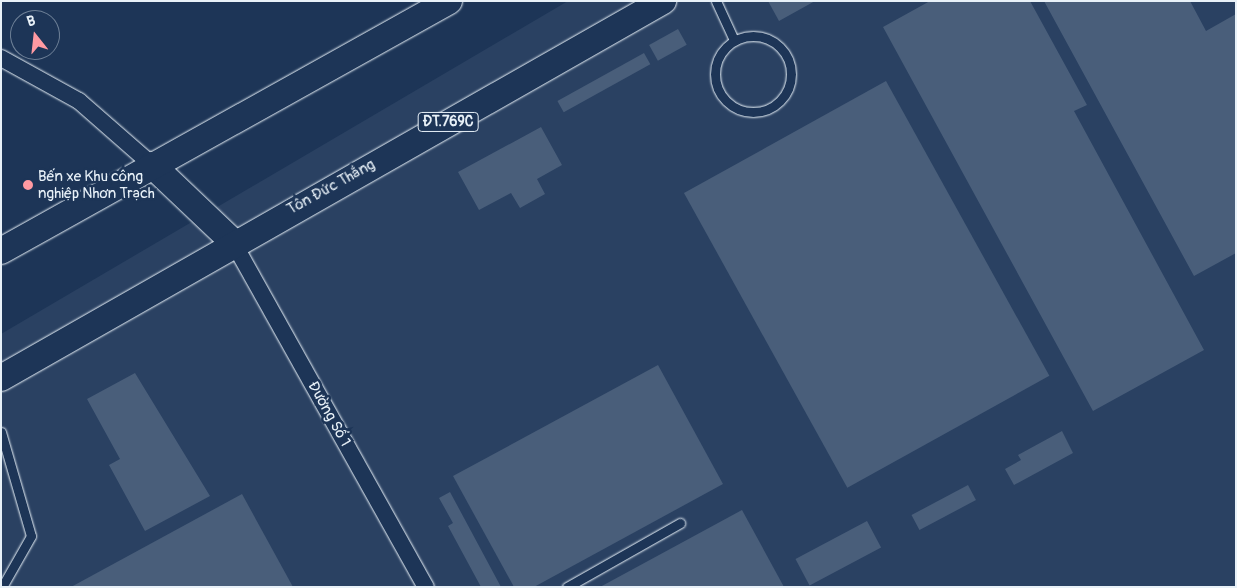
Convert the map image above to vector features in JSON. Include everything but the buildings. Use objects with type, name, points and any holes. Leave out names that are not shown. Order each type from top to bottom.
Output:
[{"type":"main road","points":[[1,251],[152,165],[450,1]]},
{"type":"main road","name":"Tôn Đức Thắng","points":[[1,378],[233,242],[663,1]]},
{"type":"main road","points":[[152,165],[233,242]]},
{"type":"street","points":[[1,58],[79,101],[152,165]]},
{"type":"street","name":"Đường Số 1","points":[[233,242],[426,587]]},
{"type":"lane","points":[[716,1],[734,40]]},
{"type":"lane","points":[[764,37],[787,55],[790,84],[772,108],[742,111],[719,93],[716,64],[734,40],[764,37]]},
{"type":"lane","points":[[1,432],[31,536],[2,587]]},
{"type":"lane","points":[[567,587],[680,523]]},
{"type":"shaded area","points":[[568,1],[1236,1],[1236,587],[1,587],[1,334]]},
{"type":"place","name":"Bến xe Khu công nghiệp Nhơn Trạch","points":[[28,185]]}]
